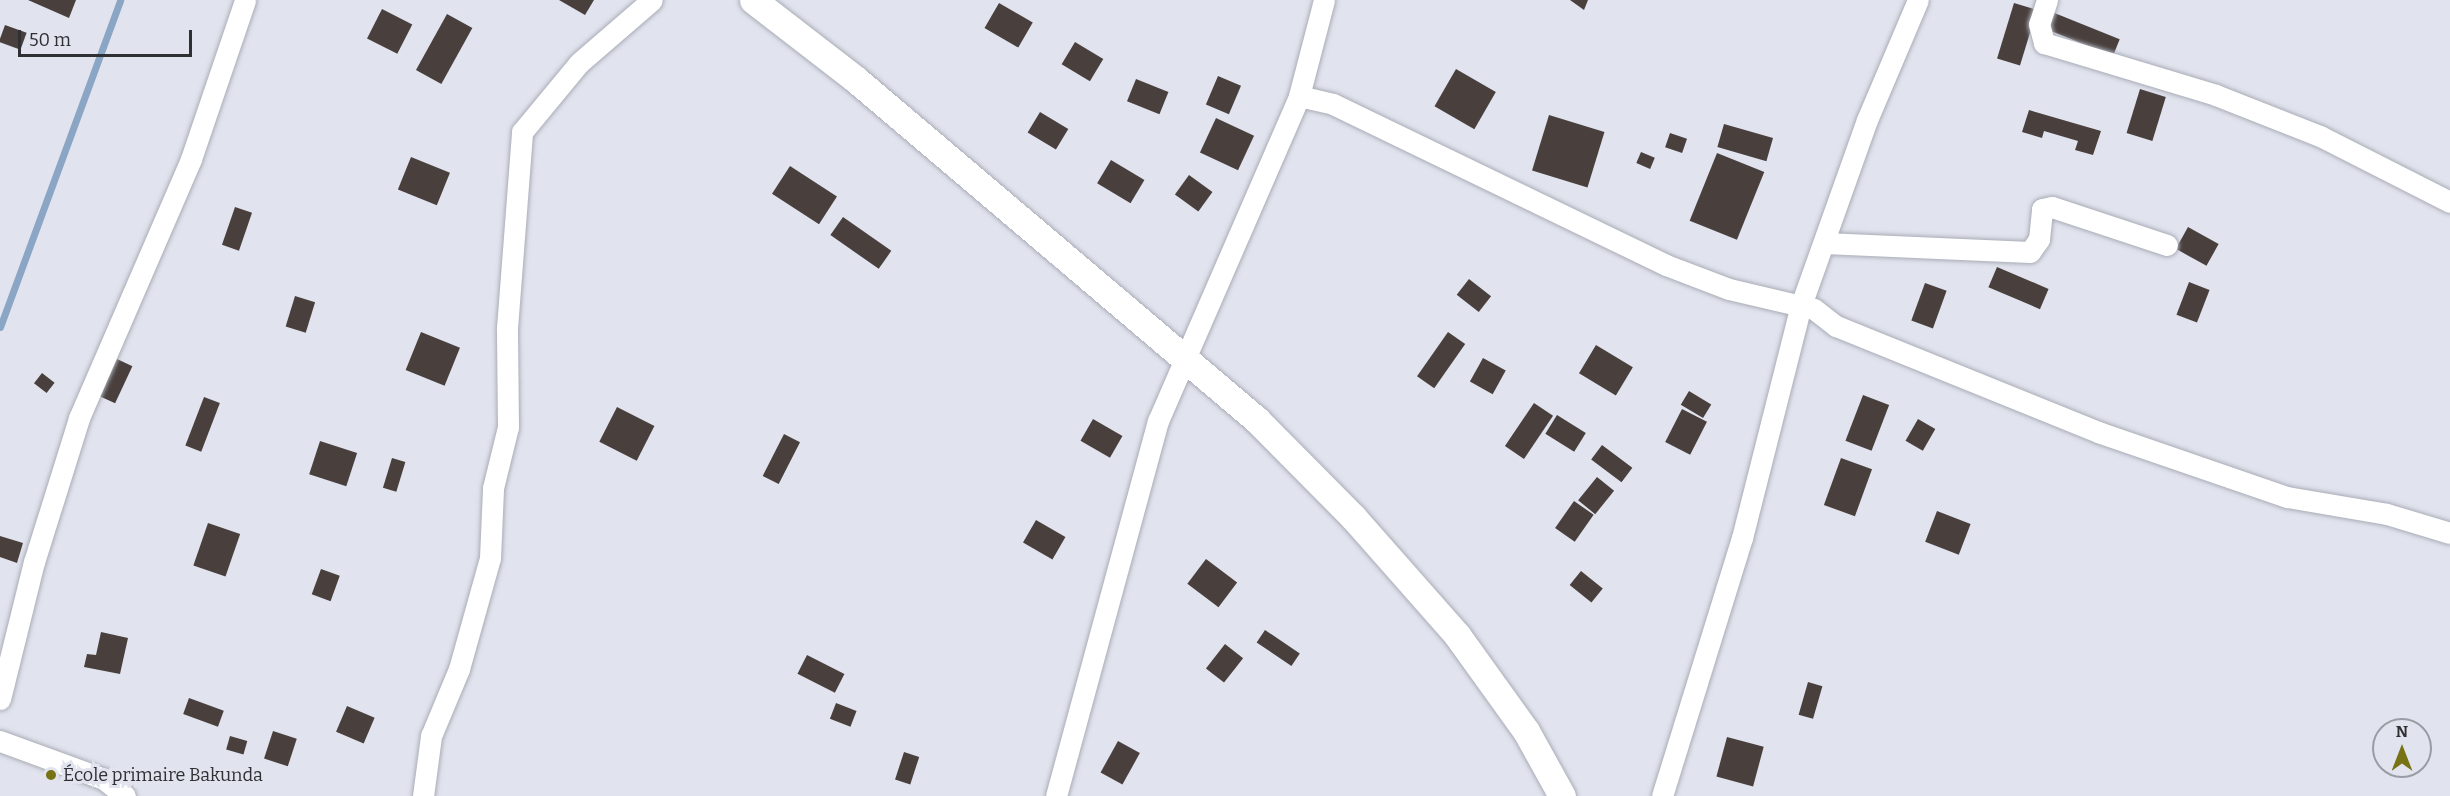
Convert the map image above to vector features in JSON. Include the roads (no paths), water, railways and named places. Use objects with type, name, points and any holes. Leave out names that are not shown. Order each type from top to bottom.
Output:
[{"type":"street","points":[[0,699],[45,520],[79,418],[190,159],[245,0]]},
{"type":"street","points":[[423,796],[430,736],[455,680],[490,558],[493,488],[508,427],[507,328],[522,132],[579,63],[652,0]]},
{"type":"street","points":[[753,0],[855,78],[1186,359],[1353,516],[1458,635],[1526,731],[1562,796]]},
{"type":"street","points":[[1056,796],[1158,421],[1299,96],[1324,0]]},
{"type":"street","points":[[1662,796],[1742,538],[1800,308],[1866,120],[1918,0]]},
{"type":"street","points":[[2048,0],[2039,24],[2044,43],[2216,94],[2320,136],[2450,202]]},
{"type":"street","points":[[1299,96],[1333,104],[1666,265],[1800,308],[2068,420],[2251,485],[2450,533]]},
{"type":"street","points":[[1824,243],[2030,252],[2039,239],[2042,209],[2052,207],[2168,245]]},
{"type":"street","points":[[0,741],[104,779],[125,796]]},
{"type":"waterway","points":[[0,327],[120,0]]},
{"type":"place","name":"École primaire Bakunda","points":[[51,775]]}]
